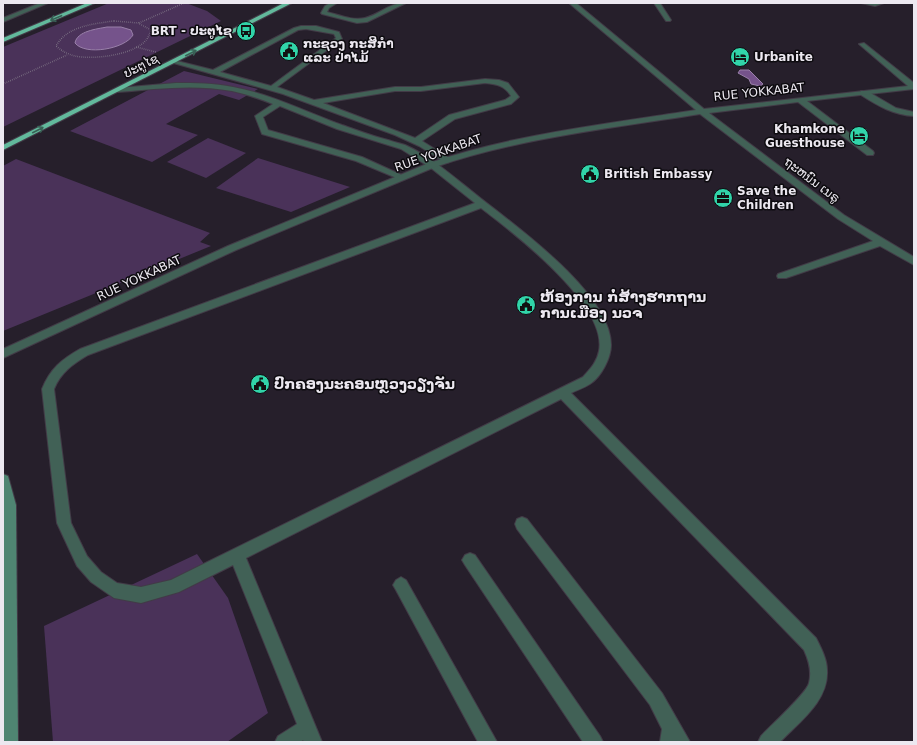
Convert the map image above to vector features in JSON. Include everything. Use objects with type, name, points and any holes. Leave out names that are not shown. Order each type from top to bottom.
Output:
[{"type":"highway","points":[[3,40],[92,3]]},
{"type":"highway","name":"ປະຕູໄຊ","points":[[3,148],[289,3]]},
{"type":"street","points":[[3,20],[46,3]]},
{"type":"street","points":[[334,3],[326,7],[324,13],[327,15],[357,21],[367,20],[396,4],[403,3]]},
{"type":"street","name":"ຖະຫນົນ ເນຣູ","points":[[572,3],[702,111],[841,217],[914,262]]},
{"type":"street","points":[[657,3],[668,20]]},
{"type":"street","points":[[864,3],[881,3]]},
{"type":"street","points":[[213,72],[296,30],[303,28],[318,28],[337,33],[339,39],[272,88]]},
{"type":"street","points":[[862,44],[914,87]]},
{"type":"street","points":[[173,62],[272,88],[314,102],[416,141],[446,160]]},
{"type":"street","points":[[314,102],[395,89],[421,89],[484,81],[499,82],[505,85],[515,97],[508,102],[452,117],[416,141]]},
{"type":"street","points":[[118,90],[205,85],[233,89],[339,127],[405,148],[432,165],[482,204],[533,244],[563,272],[590,305],[600,323],[605,339],[605,355],[600,366],[587,380],[173,587],[141,595],[114,590],[96,577],[82,561],[64,523],[48,389],[52,376],[70,360],[84,352],[482,204]]},
{"type":"street","name":"RUE YOKKABAT","points":[[3,354],[232,248],[446,160],[503,144],[702,111],[914,87]]},
{"type":"street","points":[[864,92],[881,105],[914,114]]},
{"type":"street","points":[[800,100],[870,153]]},
{"type":"street","points":[[278,104],[259,116],[266,132],[359,159],[402,177]]},
{"type":"street","points":[[782,276],[881,242]]},
{"type":"street","points":[[562,392],[810,644],[817,659],[819,670],[818,683],[814,694],[767,742]]},
{"type":"street","points":[[3,480],[9,505],[9,742]]},
{"type":"street","points":[[522,524],[656,699],[670,735],[682,742]]},
{"type":"street","points":[[237,556],[310,735],[284,742]]},
{"type":"street","points":[[470,560],[594,742]]},
{"type":"street","points":[[401,585],[488,742]]},
{"type":"path","points":[[139,23],[184,3]]},
{"type":"path","points":[[128,21],[139,23],[151,30],[150,36],[136,47],[109,55],[79,57],[68,55],[60,51],[56,46],[58,41],[74,30],[100,22],[128,21]]},
{"type":"path","points":[[3,84],[68,55]]},
{"type":"shaded area","points":[[109,3],[186,3],[207,11],[221,21],[3,127],[3,47]]},
{"type":"shaded area","points":[[107,27],[121,27],[131,30],[133,35],[129,40],[122,44],[105,49],[87,49],[80,47],[75,43],[79,36],[83,33]]},
{"type":"shaded area","points":[[740,70],[749,70],[763,84],[760,86],[751,84],[749,79],[738,73]]},
{"type":"shaded area","points":[[184,71],[258,89],[239,100],[219,94],[166,124],[198,135],[152,162],[70,131]]},
{"type":"shaded area","points":[[208,138],[246,153],[206,178],[167,162]]},
{"type":"shaded area","points":[[258,158],[350,187],[291,212],[216,188]]},
{"type":"shaded area","points":[[16,159],[210,233],[200,242],[211,246],[3,331],[3,166]]},
{"type":"shaded area","points":[[197,554],[228,598],[268,713],[227,742],[53,742],[44,626]]},
{"type":"place","name":"BRT - ປະຕູໄຊ","points":[[246,31]]},
{"type":"place","name":"ກະຊວງ ກະສິກຳ ແລະ ປ່າໄມ້","points":[[289,51]]},
{"type":"place","name":"Urbanite","points":[[740,57]]},
{"type":"place","name":"Khamkone Guesthouse","points":[[859,136]]},
{"type":"place","name":"British Embassy","points":[[590,174]]},
{"type":"place","name":"Save the Children","points":[[723,198]]},
{"type":"place","name":"ຫ້ອງການ ກໍ່ສ້າງຮາກຖານ ການເມືອງ ນວຈ","points":[[526,305]]},
{"type":"place","name":"ປົກຄອງນະຄອນຫຼວງວຽງຈັນ","points":[[260,384]]}]
